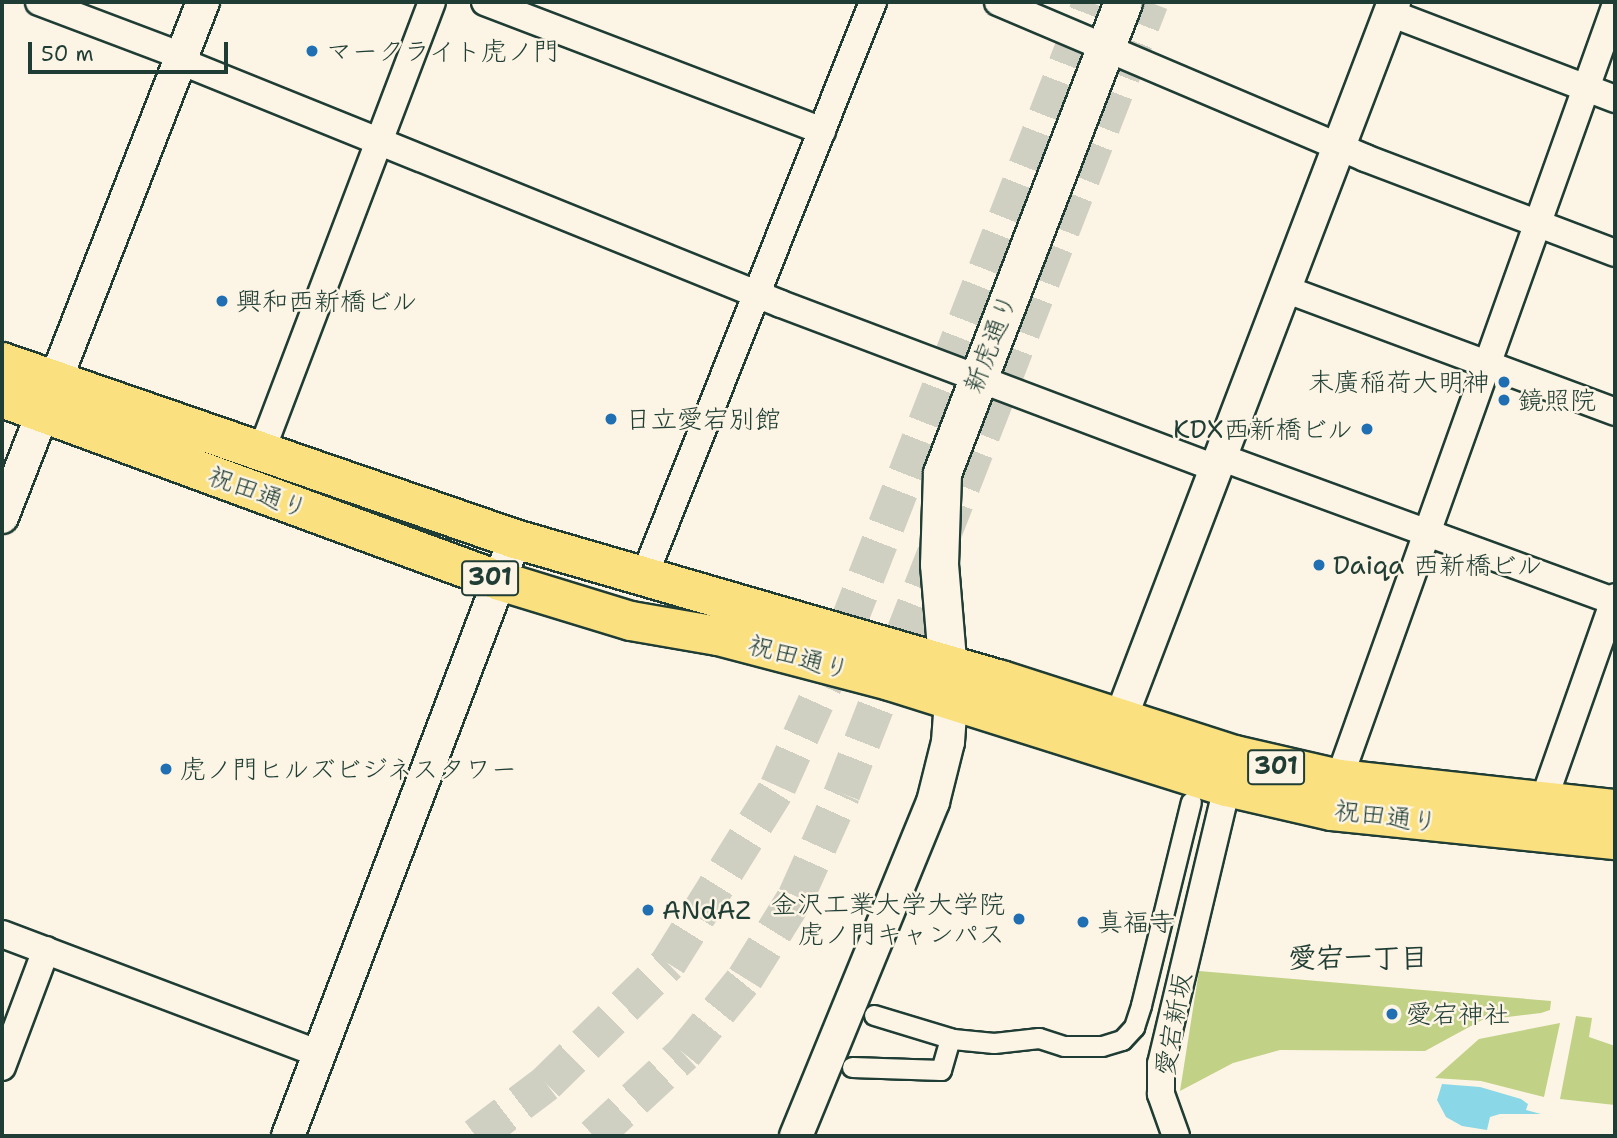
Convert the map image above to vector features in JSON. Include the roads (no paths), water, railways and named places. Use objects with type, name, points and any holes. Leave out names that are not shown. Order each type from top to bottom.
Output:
[{"type":"main road","name":"新虎通り","points":[[950,683],[939,564],[940,493],[947,455],[1123,2]]},
{"type":"main road","name":"祝田通り","points":[[2,362],[49,397],[500,581],[631,621],[950,683]]},
{"type":"main road","name":"祝田通り","points":[[2,398],[49,397],[261,452],[950,683],[1115,733],[1235,755],[1339,779],[1615,809]]},
{"type":"main road","name":"祝田通り","points":[[1115,733],[1227,787],[1332,811],[1615,840]]},
{"type":"street","points":[[40,2],[756,294],[976,379],[1615,599],[1543,802]]},
{"type":"street","points":[[2,517],[203,2]]},
{"type":"street","points":[[261,452],[432,2]]},
{"type":"street","points":[[485,2],[821,131]]},
{"type":"street","points":[[643,579],[873,2]]},
{"type":"street","points":[[998,2],[1339,145],[1615,254]]},
{"type":"street","points":[[1115,733],[1392,7],[1615,99]]},
{"type":"street","points":[[1339,779],[1588,89],[1615,7]]},
{"type":"street","points":[[1284,289],[1615,412]]},
{"type":"street","points":[[288,1136],[515,539]]},
{"type":"street","points":[[796,1136],[933,802],[948,742],[950,683]]},
{"type":"street","name":"愛宕新坂","points":[[1176,1136],[1161,1094],[1161,1064],[1227,787]]},
{"type":"street","points":[[874,1015],[950,1038],[994,1044],[1040,1038],[1077,1046],[1122,1040],[1134,1027],[1141,1005],[1191,802]]},
{"type":"street","points":[[2,934],[320,1054]]},
{"type":"street","points":[[2,1067],[46,950]]},
{"type":"street","points":[[852,1067],[941,1070],[950,1038]]},
{"type":"water","points":[[1442,1084],[1480,1087],[1521,1099],[1528,1104],[1526,1110],[1541,1114],[1500,1114],[1490,1117],[1487,1130],[1462,1126],[1446,1117],[1437,1100]]},
{"type":"tunnel","points":[[476,1136],[546,1083],[668,963],[778,786],[826,679],[1091,2]]},
{"type":"tunnel","points":[[594,1136],[684,1053],[745,978],[796,896],[842,793],[1150,2]]},
{"type":"place","name":"マークライト虎ノ門","points":[[312,51]]},
{"type":"place","name":"興和西新橋ビル","points":[[222,301]]},
{"type":"place","name":"末廣稲荷大明神","points":[[1504,382]]},
{"type":"place","name":"鏡照院","points":[[1504,400]]},
{"type":"place","name":"日立愛宕別館","points":[[611,419]]},
{"type":"place","name":"KDX西新橋ビル","points":[[1367,429]]},
{"type":"place","name":"Daiqa 西新橋ビル","points":[[1319,565]]},
{"type":"place","name":"虎ノ門ヒルズビジネスタワー","points":[[166,769]]},
{"type":"place","name":"ANdAZ","points":[[648,910]]},
{"type":"place","name":"金沢工業大学大学院 虎ノ門キャンパス","points":[[1019,919]]},
{"type":"place","name":"真福寺","points":[[1083,922]]},
{"type":"place","name":"愛宕神社","points":[[1392,1014]]},
{"type":"district","name":"愛宕一丁目","points":[[1358,957]]}]
